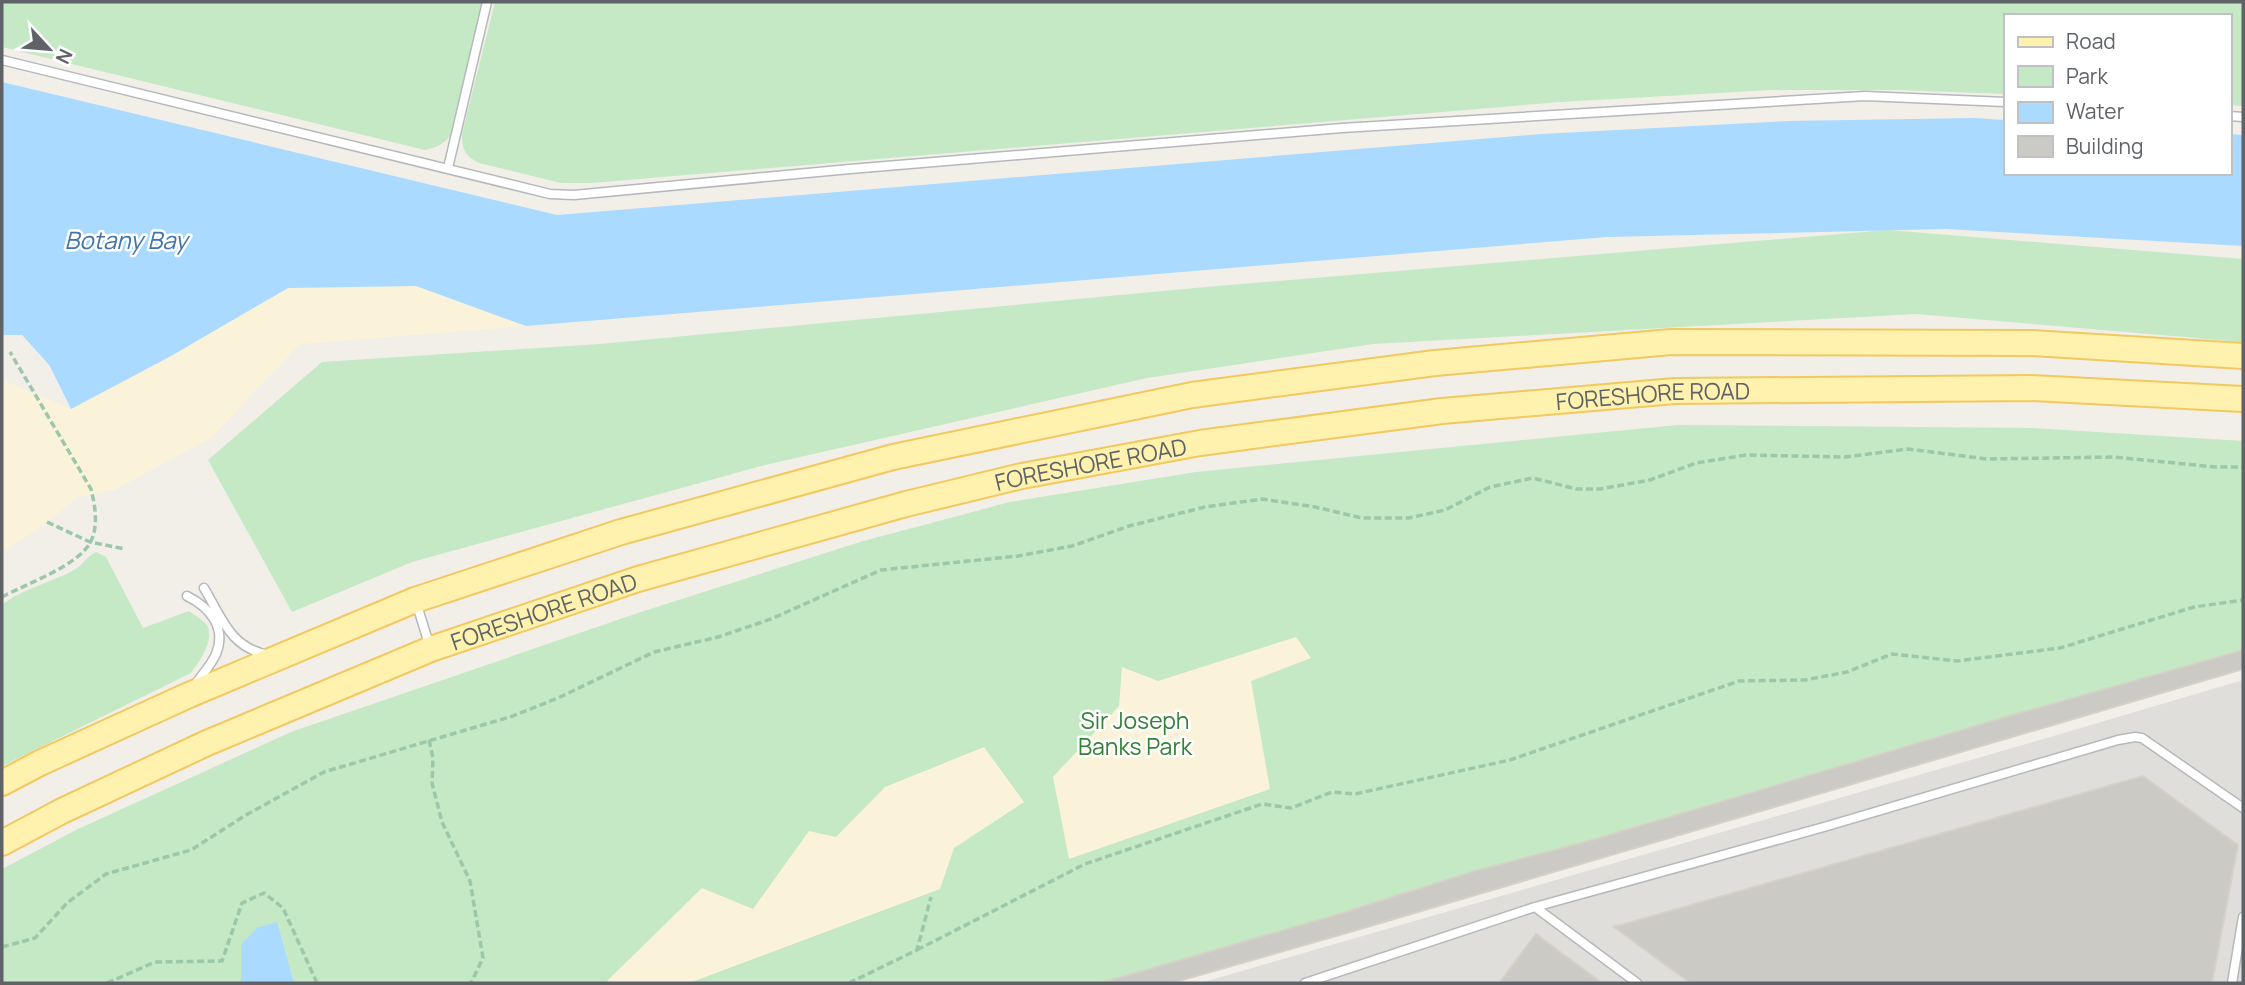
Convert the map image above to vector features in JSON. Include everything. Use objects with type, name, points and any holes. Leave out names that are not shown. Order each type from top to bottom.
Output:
[{"type":"main road","name":"FORESHORE ROAD","points":[[2,783],[188,695],[415,600],[621,532],[893,457],[1192,395],[1435,363],[1671,342],[2031,343],[2243,356]]},
{"type":"main road","name":"FORESHORE ROAD","points":[[2,843],[62,811],[207,743],[431,649],[638,579],[906,504],[1021,476],[1224,440],[1442,411],[1675,391],[2030,388],[2243,399]]},
{"type":"lane","points":[[448,168],[487,2]]},
{"type":"lane","points":[[2,60],[550,194],[574,195],[863,167],[1381,126],[1865,96],[2004,102]]},
{"type":"lane","points":[[204,587],[224,623],[240,644],[254,652],[284,656]]},
{"type":"lane","points":[[187,596],[208,609],[216,625],[219,640],[216,653],[188,695]]},
{"type":"lane","points":[[415,600],[431,649]]},
{"type":"lane","points":[[1306,983],[1535,907],[1825,827],[2118,740],[2142,738],[2243,808]]},
{"type":"lane","points":[[1535,907],[1637,983]]},
{"type":"lane","points":[[2232,983],[2243,917]]},
{"type":"path","points":[[2,597],[68,564],[90,542],[97,513],[92,489],[10,352]]},
{"type":"path","points":[[2,947],[35,938],[67,903],[106,874],[191,850],[246,815],[324,772],[513,716],[654,653],[718,637],[771,619],[881,570],[1018,556],[1072,546],[1129,526],[1205,507],[1262,499],[1362,518],[1409,517],[1445,510],[1490,487],[1532,478],[1576,489],[1600,489],[1650,480],[1696,463],[1746,455],[1845,457],[1908,449],[1987,459],[2114,457],[2243,467]]},
{"type":"path","points":[[47,522],[90,542],[125,549]]},
{"type":"path","points":[[849,983],[1085,864],[1262,804],[1292,808],[1332,792],[1355,794],[1510,760],[1740,681],[1805,680],[1847,672],[1892,654],[1957,661],[2060,648],[2194,607],[2243,600]]},
{"type":"path","points":[[429,740],[433,758],[432,783],[442,822],[470,881],[475,907],[483,958],[471,983]]},
{"type":"path","points":[[107,983],[155,962],[222,961],[242,903],[264,892],[283,908],[317,983]]},
{"type":"path","points":[[917,950],[931,897]]},
{"type":"shaded area","points":[[2243,680],[2243,983],[1200,983],[2057,735]]},
{"type":"green space","points":[[2,2],[483,2],[451,134],[440,145],[425,150],[2,47]]},
{"type":"green space","points":[[495,2],[2243,2],[2243,106],[2231,105],[2231,14],[2004,14],[2004,94],[1901,90],[1771,90],[1561,102],[591,183],[561,183],[479,163],[467,155],[462,134]]},
{"type":"green space","points":[[1888,230],[2243,259],[2243,342],[1916,314],[1373,344],[1147,378],[765,465],[412,562],[292,612],[208,460],[322,362],[600,344],[1206,287]]},
{"type":"green space","name":"Sir Joseph Banks Park","points":[[1678,425],[2032,428],[2243,441],[2243,666],[1167,983],[2,983],[2,869],[76,830],[291,732],[638,613],[860,542],[1010,502],[1196,472]]},
{"type":"green space","points":[[96,552],[106,557],[143,628],[189,611],[207,625],[208,644],[191,673],[2,766],[2,605],[19,594],[74,570]]},
{"type":"sand","points":[[416,286],[526,326],[300,344],[211,438],[114,490],[78,497],[40,528],[2,552],[2,380],[71,409],[171,356],[288,288]]},
{"type":"sand","points":[[1296,637],[1311,658],[1251,681],[1270,789],[1069,859],[1053,777],[1119,706],[1122,667],[1158,681]]},
{"type":"sand","points":[[984,747],[1024,802],[954,848],[940,889],[689,983],[607,981],[702,888],[753,909],[809,831],[836,837],[885,787]]},
{"type":"water","name":"Botany Bay","points":[[2,82],[557,215],[1541,134],[1788,121],[2004,120],[2004,175],[2231,175],[2231,134],[2243,135],[2243,246],[1946,229],[1607,237],[526,326],[416,286],[288,288],[171,356],[71,409],[49,365],[22,335],[2,335]]},
{"type":"water","points":[[277,922],[294,983],[241,983],[241,944],[257,928]]},
{"type":"pier","points":[[2,335],[22,335],[49,365],[71,409],[66,407],[47,367],[21,338],[2,339]]},
{"type":"building","points":[[2243,650],[2243,669],[1350,932],[1172,983],[1101,983],[1333,916],[1475,871],[1596,839],[1999,719]]},
{"type":"building","points":[[2143,776],[2238,845],[2212,983],[1690,983],[1614,927]]},
{"type":"building","points":[[1536,934],[1602,983],[1499,983]]}]
